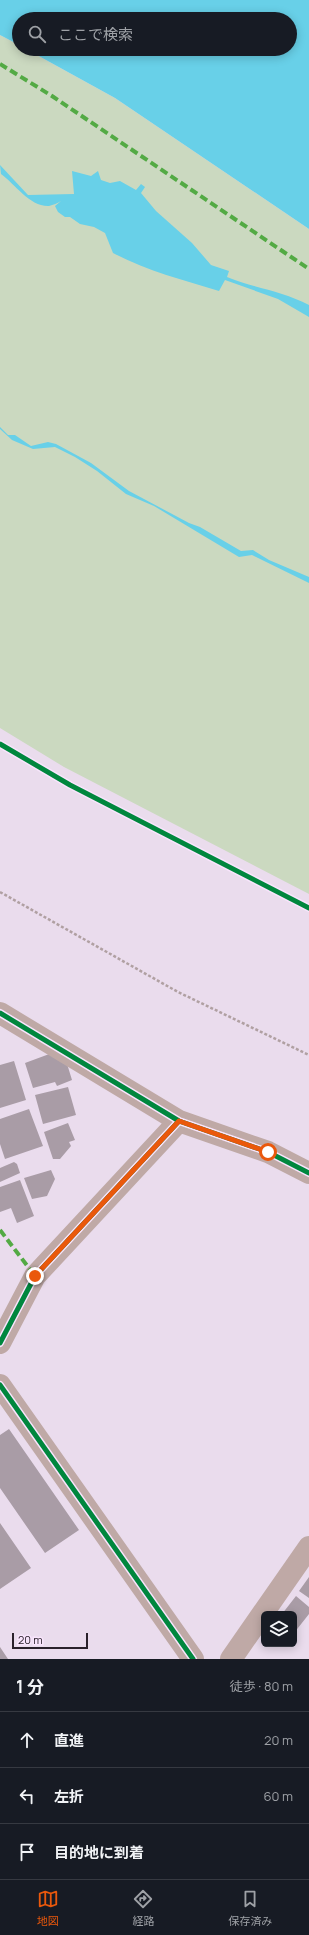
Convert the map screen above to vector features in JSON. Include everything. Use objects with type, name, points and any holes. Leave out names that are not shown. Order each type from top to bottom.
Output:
[{"type":"street","points":[[0,1013],[179,1121],[268,1152],[309,1173]]},
{"type":"street","points":[[0,1343],[35,1276],[179,1121]]},
{"type":"street","points":[[0,1385],[192,1659]]},
{"type":"street","points":[[232,1659],[309,1547]]},
{"type":"path","points":[[0,892],[178,992],[309,1055]]},
{"type":"green space","points":[[0,35],[12,41],[12,56],[39,56],[115,98],[309,229],[309,894],[64,767],[0,728]]},
{"type":"water","points":[[0,0],[309,0],[309,229],[115,98],[39,56],[297,56],[297,12],[12,12],[12,41],[0,35]]},
{"type":"water","points":[[0,165],[28,195],[74,194],[72,171],[91,176],[98,171],[101,180],[110,183],[120,181],[136,190],[141,184],[145,187],[141,193],[156,211],[192,243],[211,265],[229,271],[227,277],[289,296],[309,305],[309,317],[278,299],[225,280],[219,291],[165,275],[113,253],[105,233],[94,227],[80,224],[70,217],[65,217],[58,212],[55,206],[61,201],[49,206],[35,203],[1,174]]},
{"type":"water","points":[[0,427],[8,435],[15,435],[31,446],[48,442],[56,444],[91,463],[129,491],[189,523],[200,527],[241,551],[253,550],[269,560],[309,577],[309,583],[252,555],[239,557],[154,506],[126,494],[97,471],[75,457],[55,447],[33,449],[12,440],[0,429]]},
{"type":"building","points":[[52,1053],[64,1054],[72,1080],[57,1086],[55,1082],[33,1088],[25,1063]]},
{"type":"building","points":[[14,1061],[26,1100],[0,1108],[0,1065]]},
{"type":"building","points":[[68,1087],[76,1115],[43,1124],[35,1095]]},
{"type":"building","points":[[29,1109],[43,1146],[5,1159],[0,1144],[0,1119]]},
{"type":"building","points":[[68,1123],[75,1140],[69,1142],[71,1146],[60,1159],[53,1159],[44,1132]]},
{"type":"building","points":[[14,1162],[17,1164],[20,1173],[0,1182],[0,1168]]},
{"type":"building","points":[[51,1170],[55,1179],[47,1196],[32,1199],[24,1178]]},
{"type":"building","points":[[20,1180],[34,1216],[17,1223],[11,1208],[0,1212],[0,1187]]},
{"type":"building","points":[[9,1429],[79,1530],[45,1553],[0,1488],[0,1435]]},
{"type":"building","points":[[0,1523],[31,1568],[0,1589]]},
{"type":"building","points":[[309,1577],[309,1598],[299,1591]]},
{"type":"building","points":[[296,1596],[309,1607],[309,1614],[297,1629],[297,1611],[284,1611]]},
{"type":"building","points":[[0,1647],[8,1659],[0,1659]]},
{"type":"marked path","points":[[0,64],[52,96],[309,269]]},
{"type":"marked path","points":[[0,1230],[35,1276]]},
{"type":"cycle path","points":[[0,744],[70,785],[309,908]]},
{"type":"cycle path","points":[[0,1013],[179,1121],[268,1152],[309,1173]]},
{"type":"cycle path","points":[[0,1343],[35,1276],[179,1121]]},
{"type":"cycle path","points":[[0,1385],[193,1659]]},
{"type":"route","points":[[35,1276],[179,1121],[268,1152]]}]
